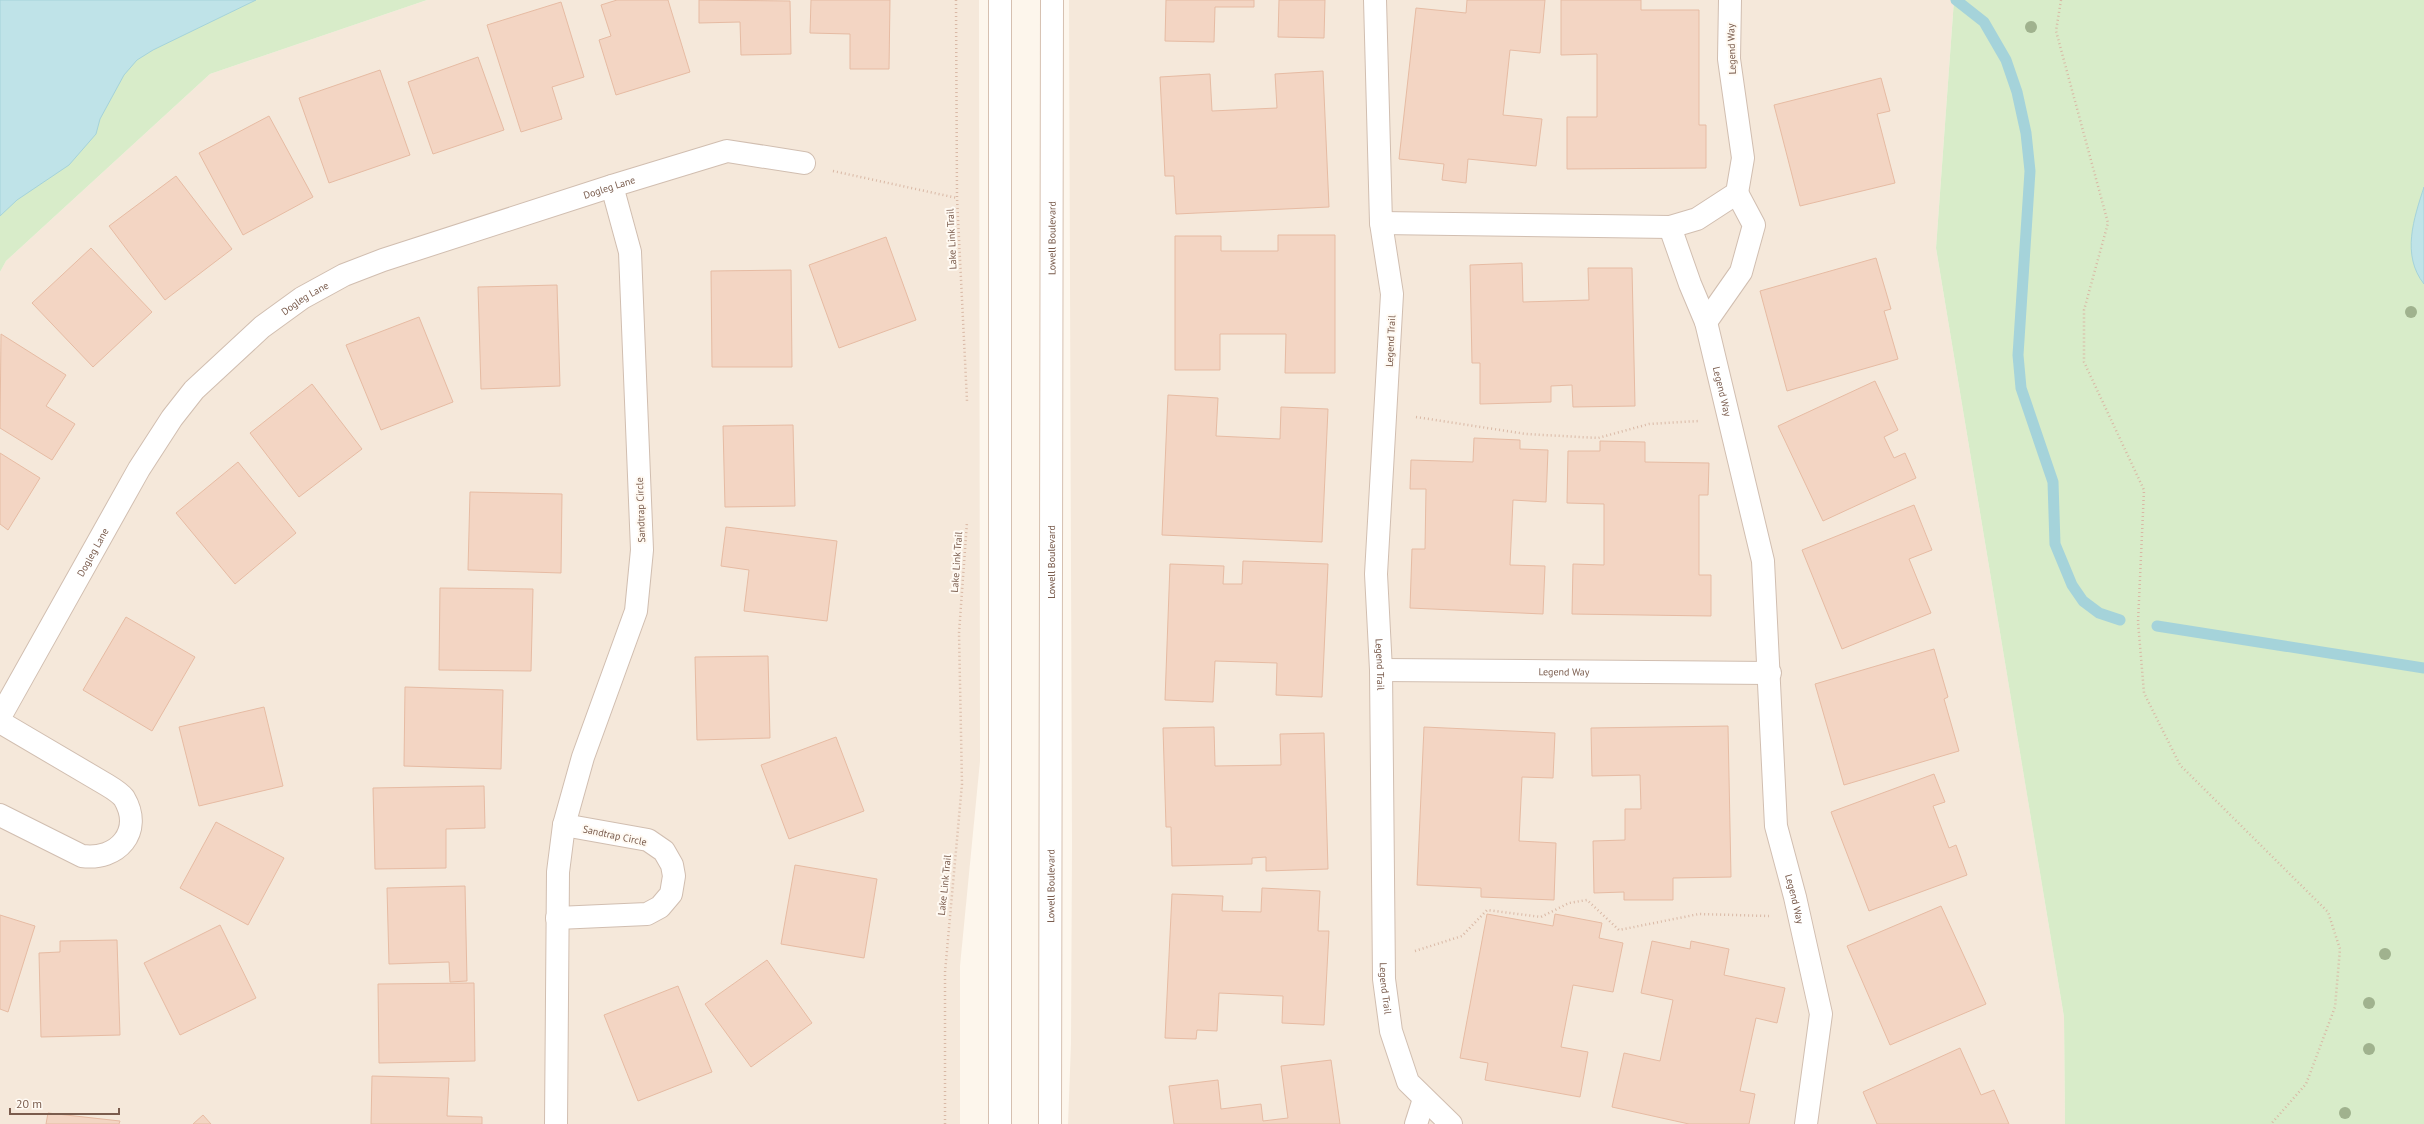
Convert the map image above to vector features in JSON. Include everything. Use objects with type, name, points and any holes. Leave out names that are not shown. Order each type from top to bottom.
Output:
[{"type":"street","points":[[1000,0],[1000,1124]]},
{"type":"street","name":"Lowell Boulevard","points":[[1050,1124],[1052,0]]},
{"type":"street","name":"Legend Trail","points":[[1375,0],[1381,223],[1392,294],[1376,574],[1381,670],[1384,961],[1392,1031],[1408,1082],[1451,1124]]},
{"type":"street","name":"Legend Way","points":[[1730,0],[1729,59],[1743,158],[1737,192]]},
{"type":"street","name":"Dogleg Lane","points":[[0,717],[139,469],[172,418],[194,390],[262,327],[302,298],[344,276],[383,260],[726,151],[804,163]]},
{"type":"street","name":"Sandtrap Circle","points":[[556,1124],[558,872],[564,825],[583,757],[636,612],[642,550],[630,252],[612,186]]},
{"type":"street","points":[[1381,223],[1670,227],[1697,219],[1737,192],[1754,225],[1741,272],[1706,322]]},
{"type":"street","name":"Legend Way","points":[[1670,227],[1690,284],[1706,322],[1763,561],[1770,673],[1776,826],[1800,917],[1821,1014],[1806,1124]]},
{"type":"street","name":"Legend Way","points":[[1381,670],[1770,673]]},
{"type":"street","points":[[0,722],[107,785],[123,797],[130,814],[130,831],[122,845],[110,854],[96,858],[82,856],[0,815]]},
{"type":"street","name":"Sandtrap Circle","points":[[557,918],[647,914],[660,907],[671,894],[674,876],[672,865],[664,851],[648,840],[564,825]]},
{"type":"street","points":[[1416,1124],[1424,1099]]},
{"type":"path","name":"Lake Link Trail","points":[[956,0],[957,198],[968,405]]},
{"type":"path","points":[[2061,0],[2056,32],[2108,223],[2084,310],[2084,362],[2144,490],[2138,622],[2144,693],[2180,765],[2328,912],[2340,949],[2335,1007],[2306,1084],[2271,1124]]},
{"type":"path","points":[[804,163],[870,180],[957,198]]},
{"type":"path","points":[[1385,413],[1526,434],[1598,438],[1649,424],[1729,419]]},
{"type":"path","name":"Lake Link Trail","points":[[945,1124],[945,972],[962,784],[959,633],[967,521]]},
{"type":"path","points":[[1384,961],[1462,936],[1487,910],[1541,917],[1569,903],[1587,900],[1619,930],[1699,914],[1800,917]]},
{"type":"shaded area","points":[[427,0],[979,0],[980,761],[960,966],[960,1124],[0,1124],[0,272],[6,261],[210,74]]},
{"type":"shaded area","points":[[1069,0],[1954,0],[1936,248],[2064,1017],[2065,1124],[1068,1124],[1071,1044],[1072,845]]},
{"type":"green space","points":[[0,0],[427,0],[210,74],[6,261],[0,272]]},
{"type":"green space","points":[[1954,0],[2424,0],[2424,1124],[2065,1124],[2064,1017],[1936,248]]},
{"type":"water","points":[[0,0],[256,0],[153,50],[137,60],[124,75],[100,119],[96,134],[69,165],[17,200],[0,216]]},
{"type":"water","points":[[2424,187],[2424,284],[2417,273],[2411,249],[2414,224]]},
{"type":"building","points":[[617,0],[668,0],[690,72],[616,95],[599,40],[611,36],[601,5]]},
{"type":"building","points":[[699,0],[790,1],[791,54],[741,55],[740,22],[699,23]]},
{"type":"building","points":[[811,0],[890,0],[889,69],[850,69],[850,34],[810,33]]},
{"type":"building","points":[[1166,0],[1254,0],[1254,7],[1215,7],[1214,42],[1165,41]]},
{"type":"building","points":[[1279,0],[1325,0],[1324,38],[1278,37]]},
{"type":"building","points":[[1467,0],[1545,0],[1540,53],[1510,50],[1503,115],[1542,119],[1536,166],[1468,159],[1466,183],[1442,180],[1444,164],[1399,159],[1416,8],[1466,13]]},
{"type":"building","points":[[1561,0],[1641,0],[1641,10],[1699,10],[1699,125],[1706,125],[1706,168],[1567,169],[1567,117],[1597,117],[1597,54],[1561,55]]},
{"type":"building","points":[[561,2],[584,77],[552,87],[562,119],[521,132],[487,25]]},
{"type":"building","points":[[478,57],[504,130],[433,154],[408,82]]},
{"type":"building","points":[[380,70],[410,155],[329,183],[299,98]]},
{"type":"building","points":[[1323,71],[1329,207],[1176,214],[1174,176],[1165,176],[1160,77],[1210,74],[1212,111],[1277,108],[1275,74]]},
{"type":"building","points":[[1881,78],[1890,111],[1877,114],[1895,183],[1800,206],[1774,105]]},
{"type":"building","points":[[269,116],[313,197],[243,235],[199,153]]},
{"type":"building","points":[[176,176],[232,249],[165,300],[109,226]]},
{"type":"building","points":[[1278,235],[1335,235],[1335,373],[1285,373],[1286,334],[1220,334],[1220,370],[1175,370],[1175,236],[1221,236],[1221,251],[1278,251]]},
{"type":"building","points":[[886,237],[916,320],[839,348],[809,265]]},
{"type":"building","points":[[91,248],[152,312],[93,367],[32,303]]},
{"type":"building","points":[[1876,258],[1891,309],[1884,311],[1898,359],[1787,391],[1760,291]]},
{"type":"building","points":[[1522,263],[1523,302],[1589,300],[1588,268],[1632,268],[1635,406],[1573,407],[1572,385],[1551,386],[1551,402],[1480,404],[1480,363],[1472,363],[1470,265]]},
{"type":"building","points":[[791,270],[792,367],[712,367],[711,271]]},
{"type":"building","points":[[557,285],[560,386],[481,389],[478,287]]},
{"type":"building","points":[[419,317],[453,402],[381,430],[346,345]]},
{"type":"building","points":[[1,334],[66,375],[46,406],[75,424],[52,460],[0,428]]},
{"type":"building","points":[[1875,381],[1898,430],[1884,437],[1894,458],[1905,453],[1916,478],[1823,521],[1778,426]]},
{"type":"building","points":[[312,384],[362,449],[299,497],[250,433]]},
{"type":"building","points":[[1168,395],[1218,398],[1216,436],[1280,439],[1281,407],[1328,409],[1322,542],[1162,535]]},
{"type":"building","points":[[793,425],[795,506],[725,507],[723,426]]},
{"type":"building","points":[[1474,438],[1520,440],[1520,449],[1548,450],[1546,502],[1513,500],[1510,565],[1545,566],[1543,614],[1410,608],[1412,549],[1425,549],[1426,489],[1410,489],[1411,460],[1473,462]]},
{"type":"building","points":[[1600,441],[1645,442],[1645,462],[1709,463],[1708,495],[1699,495],[1699,575],[1711,575],[1711,616],[1572,614],[1573,564],[1604,565],[1604,504],[1567,503],[1568,451],[1600,451]]},
{"type":"building","points":[[0,453],[40,478],[8,530],[0,524]]},
{"type":"building","points":[[238,462],[296,533],[235,584],[176,513]]},
{"type":"building","points":[[470,492],[562,494],[561,573],[468,570]]},
{"type":"building","points":[[1914,505],[1932,550],[1909,559],[1931,613],[1842,649],[1802,550]]},
{"type":"building","points":[[726,527],[837,541],[827,621],[744,611],[749,570],[721,566]]},
{"type":"building","points":[[1243,561],[1328,564],[1322,697],[1276,695],[1277,663],[1215,661],[1213,702],[1165,700],[1170,564],[1224,566],[1223,584],[1242,584]]},
{"type":"building","points":[[440,588],[533,589],[531,671],[439,670]]},
{"type":"building","points":[[126,617],[195,657],[152,731],[83,690]]},
{"type":"building","points":[[1934,649],[1948,697],[1944,699],[1959,751],[1844,785],[1815,684]]},
{"type":"building","points":[[768,656],[770,738],[697,740],[695,657]]},
{"type":"building","points":[[405,687],[503,690],[501,769],[404,766]]},
{"type":"building","points":[[264,707],[283,786],[199,806],[179,727]]},
{"type":"building","points":[[1728,726],[1731,877],[1673,878],[1673,900],[1624,900],[1624,892],[1594,893],[1593,841],[1625,840],[1625,809],[1641,809],[1640,775],[1592,776],[1591,728]]},
{"type":"building","points":[[1214,727],[1215,766],[1281,765],[1280,734],[1324,733],[1328,869],[1266,871],[1266,857],[1252,858],[1252,864],[1172,866],[1171,827],[1166,827],[1163,728]]},
{"type":"building","points":[[1424,727],[1555,733],[1553,778],[1522,777],[1519,841],[1556,843],[1554,900],[1481,897],[1481,888],[1417,885]]},
{"type":"building","points":[[836,737],[864,811],[789,839],[761,765]]},
{"type":"building","points":[[1934,774],[1945,802],[1933,806],[1949,848],[1956,845],[1967,875],[1869,911],[1831,812]]},
{"type":"building","points":[[484,786],[485,828],[446,829],[446,868],[375,869],[373,788]]},
{"type":"building","points":[[216,822],[284,858],[248,925],[180,888]]},
{"type":"building","points":[[795,865],[877,879],[864,958],[781,944]]},
{"type":"building","points":[[465,886],[467,981],[450,982],[449,962],[389,964],[387,888]]},
{"type":"building","points":[[1262,888],[1320,891],[1318,931],[1329,931],[1324,1025],[1282,1023],[1283,996],[1219,993],[1217,1031],[1197,1030],[1196,1039],[1165,1038],[1172,894],[1223,896],[1222,911],[1261,912]]},
{"type":"building","points":[[1941,906],[1986,1004],[1890,1045],[1847,946]]},
{"type":"building","points":[[1487,914],[1553,926],[1555,914],[1602,923],[1599,938],[1623,943],[1613,992],[1573,985],[1561,1047],[1588,1052],[1580,1097],[1485,1080],[1488,1063],[1460,1058]]},
{"type":"building","points":[[0,915],[35,926],[8,1012],[0,1009]]},
{"type":"building","points":[[220,925],[256,998],[180,1035],[144,963]]},
{"type":"building","points":[[117,940],[120,1035],[41,1037],[39,953],[60,952],[60,941]]},
{"type":"building","points":[[1652,941],[1690,949],[1691,941],[1729,949],[1724,975],[1785,988],[1777,1023],[1756,1018],[1740,1091],[1755,1094],[1749,1124],[1689,1124],[1612,1107],[1624,1053],[1660,1061],[1673,1000],[1641,993]]},
{"type":"building","points":[[767,960],[812,1023],[751,1067],[705,1004]]},
{"type":"building","points":[[474,983],[475,1061],[379,1063],[378,984]]},
{"type":"building","points":[[678,986],[712,1072],[638,1101],[604,1015]]},
{"type":"building","points":[[1960,1048],[1981,1095],[1994,1090],[2009,1124],[1877,1124],[1863,1092]]},
{"type":"building","points":[[1331,1060],[1340,1124],[1174,1124],[1169,1086],[1218,1080],[1221,1109],[1261,1104],[1263,1121],[1288,1118],[1281,1066]]},
{"type":"building","points":[[372,1076],[449,1078],[447,1116],[482,1117],[482,1124],[371,1124]]},
{"type":"building","points":[[48,1113],[120,1121],[119,1124],[46,1124]]},
{"type":"building","points":[[203,1115],[211,1124],[193,1124]]},
{"type":"waterway","points":[[1956,0],[1984,22],[2006,60],[2017,92],[2026,133],[2030,171],[2018,355],[2021,388],[2053,482],[2055,544],[2072,585],[2083,601],[2099,613],[2120,620]]},
{"type":"waterway","points":[[2157,626],[2424,668]]}]
